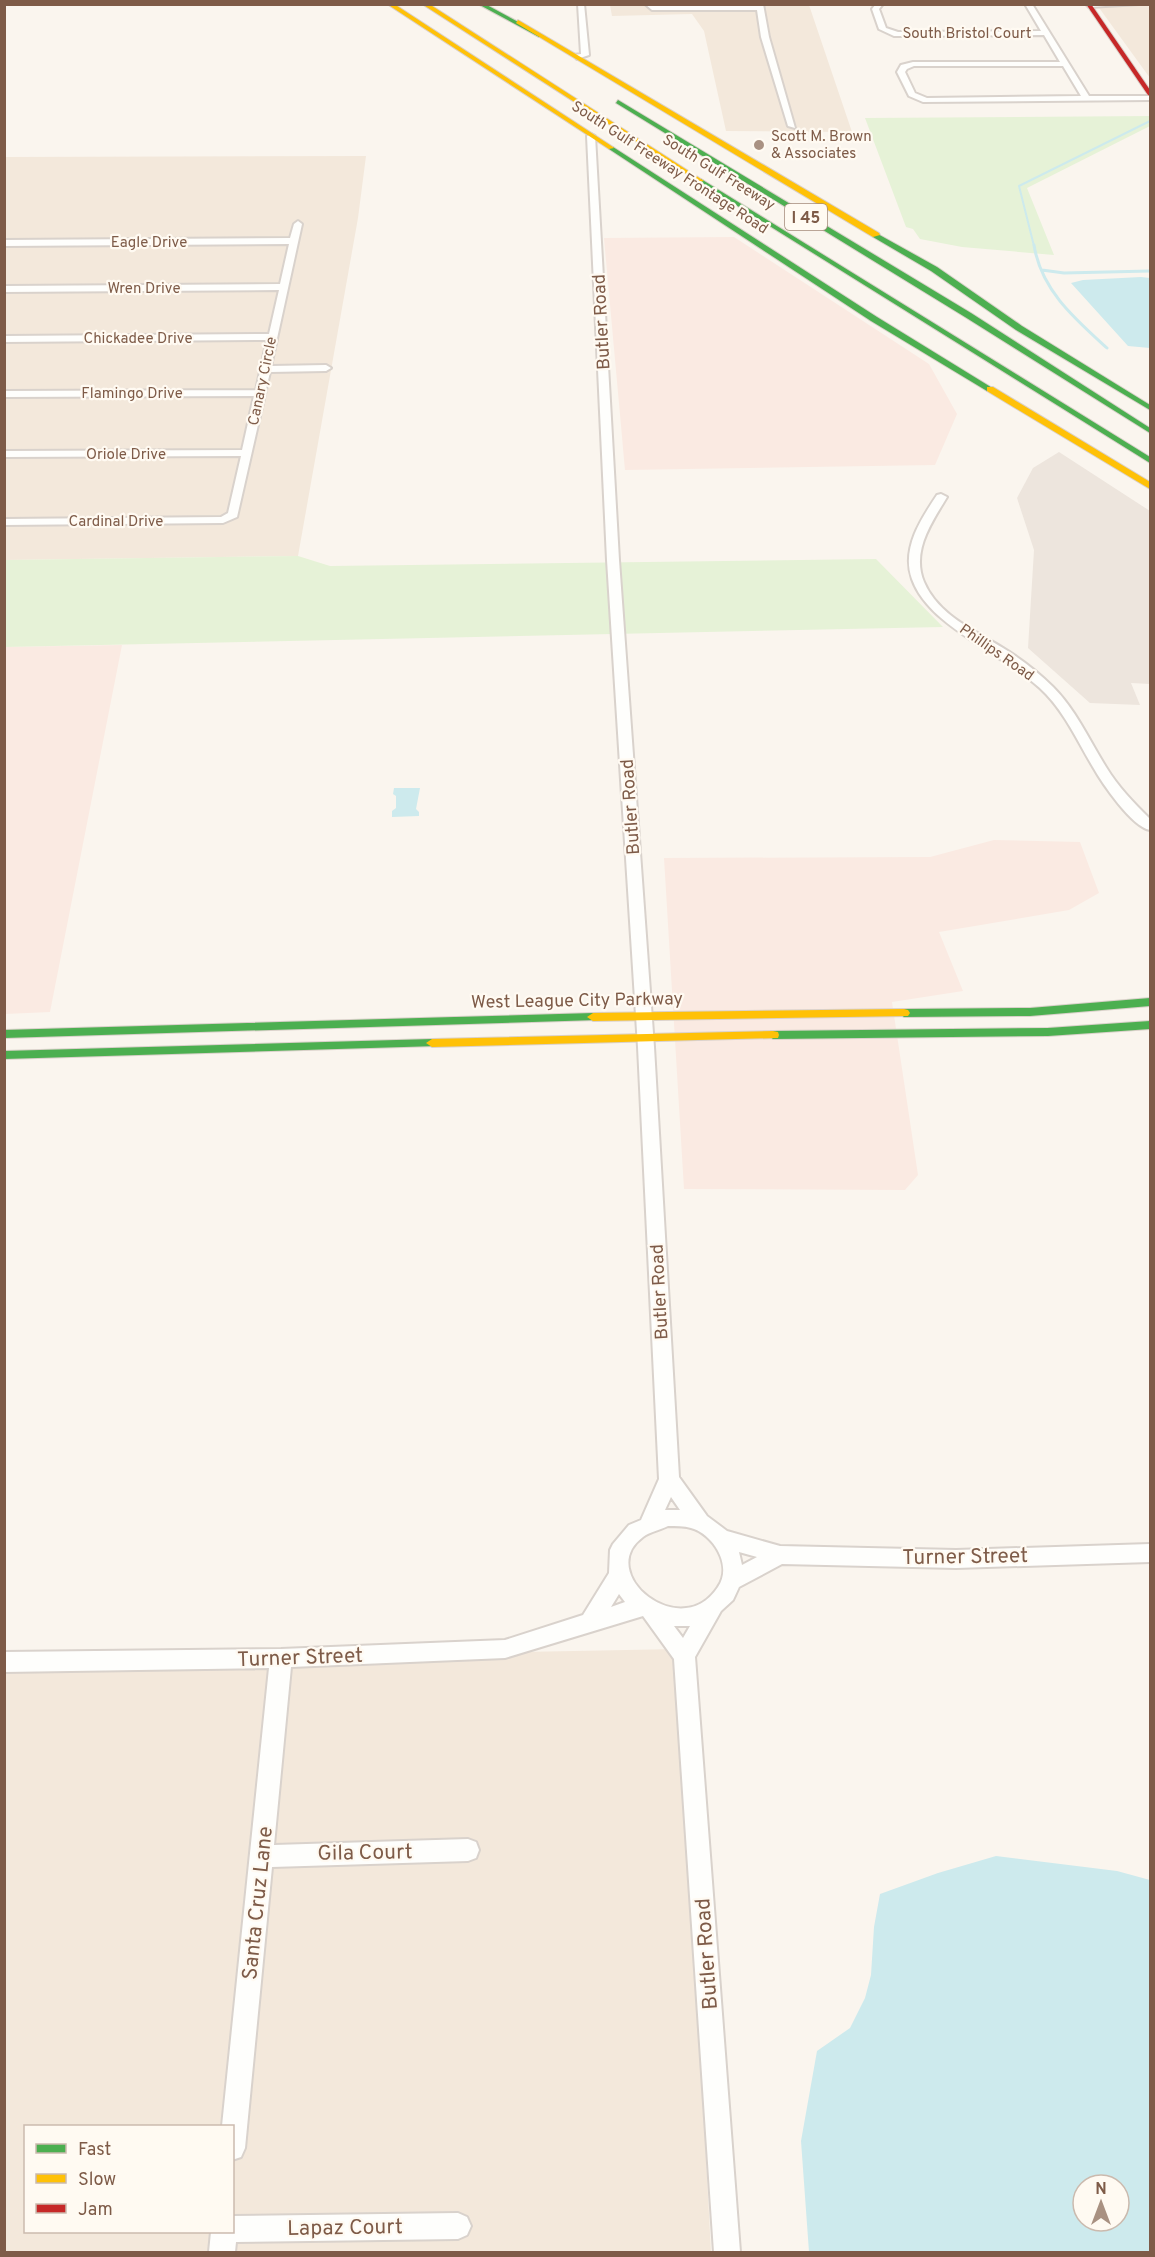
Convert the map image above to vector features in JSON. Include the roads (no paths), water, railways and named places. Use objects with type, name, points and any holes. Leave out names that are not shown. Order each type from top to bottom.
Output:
[{"type":"main road","name":"South Gulf Freeway Frontage Road","points":[[389,4],[732,227],[996,394],[1150,486]]},
{"type":"main road","points":[[411,4],[556,113]]},
{"type":"main road","name":"South Gulf Freeway","points":[[424,4],[743,208],[1150,460]]},
{"type":"main road","points":[[489,4],[934,269],[1019,328],[1150,408]]},
{"type":"main road","points":[[1088,5],[1150,94]]},
{"type":"main road","points":[[474,7],[541,36]]},
{"type":"main road","points":[[474,7],[506,33]]},
{"type":"main road","name":"South Gulf Freeway","points":[[602,93],[968,315],[1150,431]]},
{"type":"main road","points":[[732,227],[749,232],[1016,395],[1150,471]]},
{"type":"main road","points":[[1019,328],[1023,336],[1150,418]]},
{"type":"main road","name":"West League City Parkway","points":[[10,1034],[644,1016],[1030,1012],[1150,1002]]},
{"type":"main road","points":[[290,1046],[294,1025]]},
{"type":"main road","points":[[10,1034],[4,1053],[645,1037],[978,1031],[1048,1032],[1150,1025]]},
{"type":"street","points":[[577,57],[585,55],[581,4]]},
{"type":"street","points":[[648,4],[652,8],[759,6],[765,37],[792,126]]},
{"type":"street","points":[[1028,4],[1086,98]]},
{"type":"street","points":[[1088,5],[1136,4]]},
{"type":"street","name":"South Bristol Court","points":[[879,5],[875,9],[883,29],[888,32],[1046,33]]},
{"type":"street","points":[[1065,64],[913,64],[904,67],[901,71],[912,94],[926,100],[1150,98]]},
{"type":"street","name":"Butler Road","points":[[591,135],[613,560],[644,1016],[669,1479],[650,1522]]},
{"type":"street","name":"Canary Circle","points":[[228,519],[233,515],[298,224]]},
{"type":"street","name":"Eagle Drive","points":[[4,243],[293,241]]},
{"type":"street","name":"Wren Drive","points":[[4,289],[283,287]]},
{"type":"street","name":"Chickadee Drive","points":[[4,339],[272,337]]},
{"type":"street","points":[[265,369],[326,368]]},
{"type":"street","name":"Flamingo Drive","points":[[4,394],[260,393]]},
{"type":"street","name":"Oriole Drive","points":[[4,454],[246,453]]},
{"type":"street","name":"Phillips Road","points":[[941,497],[918,536],[914,551],[913,567],[927,598],[941,613],[1011,659],[1050,692],[1069,714],[1108,780],[1150,826]]},
{"type":"street","name":"Cardinal Drive","points":[[4,522],[228,519]]},
{"type":"street","points":[[669,1479],[700,1523]]},
{"type":"street","points":[[667,1518],[685,1518],[700,1523],[721,1538],[728,1547],[733,1563],[733,1580],[725,1596],[712,1608],[684,1656],[647,1609],[626,1591],[619,1575],[618,1558],[624,1543],[635,1531],[650,1522],[667,1518]]},
{"type":"street","name":"Turner Street","points":[[721,1538],[780,1555],[956,1558],[1150,1553]]},
{"type":"street","name":"Turner Street","points":[[733,1580],[780,1555]]},
{"type":"street","points":[[591,1621],[619,1575]]},
{"type":"street","points":[[647,1609],[675,1617],[694,1615],[712,1608]]},
{"type":"street","name":"Turner Street","points":[[4,1662],[281,1658],[506,1649],[591,1621],[647,1609]]},
{"type":"street","name":"Butler Road","points":[[684,1656],[727,2253]]},
{"type":"street","name":"Santa Cruz Lane","points":[[234,2129],[281,1658]]},
{"type":"street","name":"Gila Court","points":[[262,1856],[468,1850]]},
{"type":"street","name":"Lapaz Court","points":[[234,2229],[458,2226]]},
{"type":"street","points":[[222,2253],[224,2233]]},
{"type":"water","points":[[1150,278],[1150,348],[1128,346],[1071,283],[1083,280]]},
{"type":"water","points":[[394,788],[420,788],[416,809],[419,816],[392,817],[392,811],[396,808]]},
{"type":"water","points":[[996,1856],[1117,1871],[1150,1880],[1150,2252],[809,2252],[801,2141],[817,2051],[850,2028],[865,1998],[871,1975],[874,1927],[880,1894],[938,1873]]},
{"type":"waterway","points":[[1034,246],[1019,186],[1150,121]]},
{"type":"waterway","points":[[1034,245],[1038,261],[1052,290],[1072,315],[1107,348]]},
{"type":"waterway","points":[[1042,270],[1064,273],[1150,271]]},
{"type":"place","name":"Scott M. Brown & Associates","points":[[759,145]]}]
